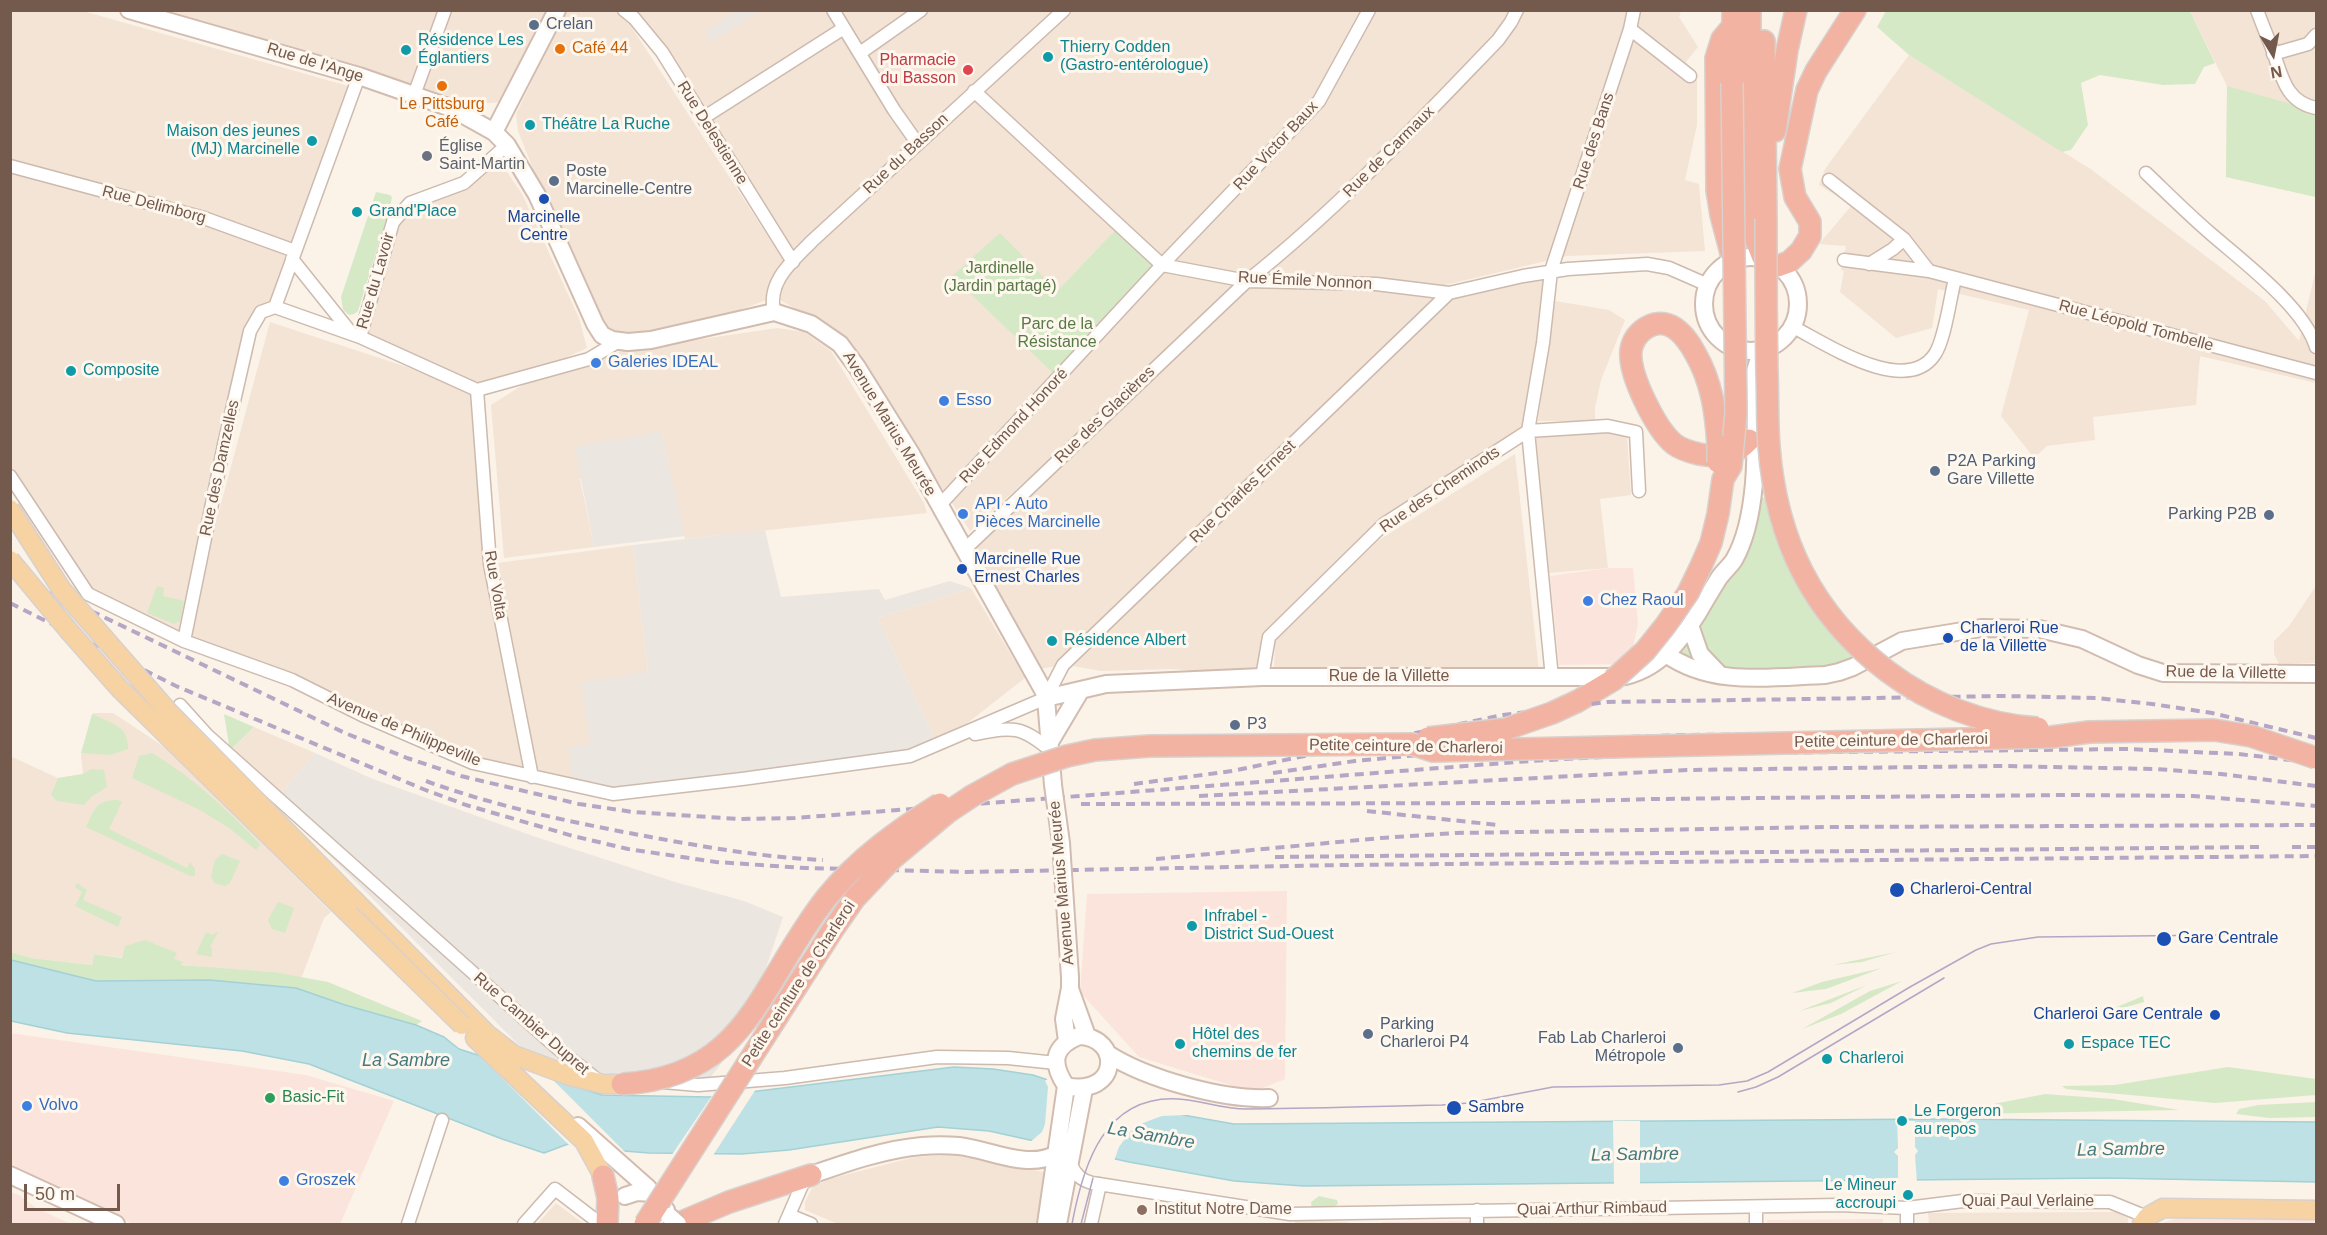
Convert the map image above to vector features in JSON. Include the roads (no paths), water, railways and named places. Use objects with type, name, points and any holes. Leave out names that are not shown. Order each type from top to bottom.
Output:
[{"type":"highway","points":[[1750,10],[1750,212],[1752,230],[1771,262],[1789,262],[1802,251],[1807,242],[1811,230],[1806,213],[1795,197],[1790,169],[1807,90],[1816,71],[1855,10]]},
{"type":"highway","points":[[1764,10],[1773,83],[1767,176],[1766,277],[1759,442],[1780,516],[1797,564],[1829,615],[1865,653],[1917,692],[1976,716],[2029,728],[2089,732]]},
{"type":"highway","points":[[1773,83],[1787,50],[1796,10]]},
{"type":"highway","points":[[1412,744],[1431,738],[1485,732],[1525,723],[1578,701],[1620,674],[1645,651],[1665,626],[1696,578],[1713,537],[1723,479],[1731,466],[1736,413],[1733,18]]},
{"type":"highway","points":[[1733,18],[1718,48],[1716,98],[1718,196],[1733,261]]},
{"type":"highway","points":[[1723,479],[1718,462],[1717,426],[1710,387],[1700,362],[1686,339],[1672,326],[1657,324],[1643,329],[1637,335],[1631,348],[1632,366],[1646,400],[1668,438],[1683,450],[1712,456],[1734,453],[1759,442]]},
{"type":"highway","name":"Petite ceinture de Charleroi","points":[[652,1205],[855,898],[892,858],[948,812],[1012,774],[1041,764],[1095,750],[1161,746],[1412,744],[1434,750],[1445,750],[2052,737],[2089,732],[2214,730],[2251,736],[2316,758]]},
{"type":"highway","points":[[622,1084],[665,1079],[682,1073],[713,1056],[750,1015],[815,914],[842,880],[906,825],[947,800],[972,796]]},
{"type":"highway","points":[[603,1176],[605,1220],[652,1205],[729,1202],[811,1175]]},
{"type":"highway","points":[[633,1224],[652,1205]]},
{"type":"main road","name":"Rue de l'Ange","points":[[129,10],[359,76],[451,108],[494,132]]},
{"type":"main road","points":[[557,10],[494,132],[507,144],[537,195],[602,335],[619,341],[651,340],[774,312]]},
{"type":"main road","points":[[1748,257],[1771,262],[1789,275],[1797,294],[1798,314],[1793,327],[1776,345],[1765,350],[1741,350],[1723,341],[1709,326],[1704,298],[1708,285],[1714,275],[1733,261],[1748,257]]},
{"type":"main road","name":"Avenue Marius Meurée","points":[[774,312],[812,324],[840,344],[857,367],[910,452],[1046,698],[1053,785],[1061,843],[1070,983],[1064,1019],[1067,1041]]},
{"type":"main road","points":[[1720,577],[1741,507],[1748,463],[1759,442],[1748,368],[1741,350]]},
{"type":"main road","points":[[1666,654],[1690,626],[1720,577],[1734,560],[1745,530],[1754,477],[1755,371],[1759,358],[1765,350]]},
{"type":"main road","points":[[10,509],[62,590],[166,710],[487,1034],[652,1205]]},
{"type":"main road","points":[[10,560],[120,689],[462,1025],[652,1205]]},
{"type":"main road","points":[[1690,626],[1700,654],[1721,676]]},
{"type":"main road","name":"Rue de la Villette","points":[[1046,698],[1106,684],[1262,677],[1552,678],[1632,675],[1656,664],[1666,654],[1681,665],[1721,676],[1785,676],[1839,672],[1902,641],[1981,628],[2039,629],[2082,639],[2138,665],[2163,673],[2316,675]]},
{"type":"main road","points":[[1050,746],[1081,690]]},
{"type":"main road","name":"Avenue Marius Meurée","points":[[1070,983],[1088,1036]]},
{"type":"main road","points":[[487,1034],[514,1055],[543,1068],[604,1084],[622,1084]]},
{"type":"main road","points":[[1058,1224],[1066,1156],[1059,1051],[1067,1041],[1079,1036],[1088,1036],[1103,1046],[1108,1054],[1141,1072],[1222,1095],[1269,1098]]},
{"type":"main road","points":[[1046,1224],[1066,1156],[1094,1084],[1108,1071],[1108,1054]]},
{"type":"main road","points":[[1061,1075],[1094,1084],[1141,1072]]},
{"type":"main road","points":[[584,1141],[603,1176]]},
{"type":"main road","points":[[811,1175],[873,1156],[922,1146],[959,1146],[1034,1162],[1066,1156]]},
{"type":"main road","points":[[10,1175],[116,1224]]},
{"type":"main road","points":[[2144,1221],[2163,1208],[2316,1210]]},
{"type":"street","points":[[414,95],[445,10]]},
{"type":"street","name":"Rue Delestienne","points":[[624,10],[634,18],[662,52],[793,262]]},
{"type":"street","points":[[833,10],[894,110],[918,144]]},
{"type":"street","points":[[860,53],[921,10]]},
{"type":"street","name":"Rue du Basson","points":[[774,312],[771,300],[774,287],[783,272],[840,215],[1064,10]]},
{"type":"street","name":"Rue Victor Baux","points":[[1162,266],[1319,101],[1369,10]]},
{"type":"street","name":"Rue de Carmaux","points":[[1247,280],[1287,249],[1392,150],[1498,40],[1517,10]]},
{"type":"street","name":"Rue des Bans","points":[[1551,271],[1630,29],[1634,10]]},
{"type":"street","points":[[2257,10],[2283,85],[2294,98],[2306,106],[2316,108]]},
{"type":"street","points":[[703,118],[844,28]]},
{"type":"street","points":[[1630,29],[1690,76]]},
{"type":"street","points":[[2273,54],[2308,44],[2316,35]]},
{"type":"street","points":[[359,76],[275,307],[356,336],[477,390],[589,359],[619,341]]},
{"type":"street","points":[[974,91],[1162,266]]},
{"type":"street","name":"Rue du Lavoir","points":[[356,336],[393,222],[410,203],[464,183],[507,144]]},
{"type":"street","name":"Rue Delimborg","points":[[10,166],[204,218],[294,255]]},
{"type":"street","points":[[2146,173],[2282,296],[2314,338],[2316,347]]},
{"type":"street","points":[[1828,180],[1904,239],[1929,271]]},
{"type":"street","points":[[1869,264],[1904,239]]},
{"type":"street","points":[[294,255],[356,336]]},
{"type":"street","name":"Rue Léopold Tombelle","points":[[1844,260],[1929,271],[2316,373]]},
{"type":"street","points":[[1449,293],[1551,271],[1589,266],[1647,264],[1669,268],[1708,285]]},
{"type":"street","name":"Rue Émile Nonnon","points":[[1162,266],[1247,280],[1376,284],[1449,293]]},
{"type":"street","name":"Rue Edmond Honoré","points":[[939,506],[1162,266]]},
{"type":"street","points":[[1551,271],[1543,343],[1528,431],[1552,678]]},
{"type":"street","points":[[1793,327],[1857,360],[1881,369],[1892,371],[1912,369],[1923,364],[1936,352],[1955,279]]},
{"type":"street","name":"Rue des Glacières","points":[[964,550],[1247,280]]},
{"type":"street","name":"Rue Charles Ernest","points":[[1046,698],[1063,665],[1449,293]]},
{"type":"street","name":"Rue des Damzelles","points":[[184,641],[250,331],[261,312],[275,307]]},
{"type":"street","name":"Rue Volta","points":[[477,390],[490,564],[532,777]]},
{"type":"street","points":[[1528,431],[1608,426],[1636,432],[1639,491]]},
{"type":"street","name":"Rue des Cheminots","points":[[1262,677],[1269,637],[1384,524],[1528,431]]},
{"type":"street","name":"Avenue de Philippeville","points":[[10,476],[88,594],[184,641],[292,680],[362,715],[473,763],[532,777],[613,794],[910,756],[1046,698]]},
{"type":"street","name":"Rue Cambier Dupret","points":[[180,705],[207,735],[592,1078],[698,1084],[785,1078],[937,1057],[1008,1058],[1061,1075]]},
{"type":"street","points":[[948,739],[1006,729],[1021,730],[1050,746]]},
{"type":"street","points":[[408,1224],[442,1120]]},
{"type":"street","name":"Quai Arthur Rimbaud","points":[[1066,1156],[1076,1174],[1084,1181],[1290,1219],[1354,1219],[1477,1210],[1840,1205],[1907,1208]]},
{"type":"street","points":[[811,1175],[801,1185],[787,1220],[811,1224]]},
{"type":"street","points":[[1091,1224],[1100,1184]]},
{"type":"street","points":[[524,1224],[555,1189],[598,1222],[605,1220]]},
{"type":"street","name":"Quai Paul Verlaine","points":[[1907,1208],[1963,1202],[2110,1202],[2144,1221]]},
{"type":"street","points":[[1756,1207],[1756,1224]]},
{"type":"street","points":[[1907,1208],[1907,1224]]},
{"type":"street","points":[[1477,1210],[1477,1224]]},
{"type":"water","name":"La Sambre","points":[[11,960],[96,981],[210,980],[296,988],[345,1005],[416,1025],[444,1037],[459,1049],[602,1095],[709,1097],[954,1067],[993,1069],[1033,1075],[1066,1086],[1139,1101],[1183,1115],[1234,1124],[1940,1119],[2316,1122],[2316,1182],[2107,1178],[1303,1186],[1234,1181],[1129,1162],[989,1131],[938,1127],[789,1150],[742,1154],[649,1153],[586,1148],[568,1144],[544,1153],[309,1064],[242,1051],[67,1033],[11,1021]]},
{"type":"tram line","points":[[1072,1224],[1083,1179],[1101,1138],[1115,1121],[1132,1109],[1153,1101],[1178,1099],[1246,1109],[1442,1105],[1469,1103],[1553,1087],[1719,1085],[1747,1081],[1768,1072],[1910,987],[1991,944],[2038,937],[2224,935]]},
{"type":"tram line","points":[[1738,1092],[1778,1077],[1944,978]]},
{"type":"tram line","points":[[1081,1224],[1093,1178]]},
{"type":"railway","points":[[10,572],[345,733],[407,758],[461,776],[579,804],[633,812],[739,819],[795,818],[1530,761],[1657,754],[2129,749],[2238,754],[2316,763]]},
{"type":"railway","points":[[10,603],[176,686],[466,805],[573,836],[628,849],[716,862],[805,868],[966,872],[1342,865],[2316,856]]},
{"type":"railway","points":[[1134,784],[1232,771],[1503,715],[1607,702],[2004,696],[2096,698],[2212,713],[2316,738]]},
{"type":"railway","points":[[1273,773],[1355,761],[1598,738],[1681,735],[2155,731],[2209,735],[2316,752]]},
{"type":"railway","points":[[1199,796],[1687,770],[2002,766],[2156,769],[2221,774],[2316,786]]},
{"type":"railway","points":[[426,781],[501,805],[603,828],[726,850],[823,860]]},
{"type":"railway","points":[[1081,804],[1513,803],[1654,799],[2068,795],[2193,796],[2316,806]]},
{"type":"railway","points":[[1367,811],[1498,825]]},
{"type":"railway","points":[[1156,859],[1456,833],[1829,827],[2316,825]]},
{"type":"railway","points":[[1275,857],[2259,847]]},
{"type":"railway","points":[[2292,847],[2316,847]]},
{"type":"place","name":"Crelan","points":[[534,25]]},
{"type":"place","name":"Café 44","points":[[560,49]]},
{"type":"place","name":"Résidence Les Églantiers","points":[[406,50]]},
{"type":"place","name":"Thierry Codden (Gastro-entérologue)","points":[[1048,57]]},
{"type":"place","name":"Pharmacie du Basson","points":[[968,70]]},
{"type":"place","name":"Le Pittsburg Café","points":[[442,86]]},
{"type":"place","name":"Théâtre La Ruche","points":[[530,125]]},
{"type":"place","name":"Maison des jeunes (MJ) Marcinelle","points":[[312,141]]},
{"type":"place","name":"Église Saint-Martin","points":[[427,156]]},
{"type":"place","name":"Poste Marcinelle-Centre","points":[[554,181]]},
{"type":"place","name":"Marcinelle Centre","points":[[544,199]]},
{"type":"place","name":"Grand'Place","points":[[357,212]]},
{"type":"place","name":"Galeries IDEAL","points":[[596,363]]},
{"type":"place","name":"Composite","points":[[71,371]]},
{"type":"place","name":"Esso","points":[[944,401]]},
{"type":"place","name":"P2A Parking Gare Villette","points":[[1935,471]]},
{"type":"place","name":"API - Auto Pièces Marcinelle","points":[[963,514]]},
{"type":"place","name":"Parking P2B","points":[[2269,515]]},
{"type":"place","name":"Marcinelle Rue Ernest Charles","points":[[962,569]]},
{"type":"place","name":"Chez Raoul","points":[[1588,601]]},
{"type":"place","name":"Charleroi Rue de la Villette","points":[[1948,638]]},
{"type":"place","name":"Résidence Albert","points":[[1052,641]]},
{"type":"place","name":"P3","points":[[1235,725]]},
{"type":"place","name":"Charleroi-Central","points":[[1897,890]]},
{"type":"place","name":"Infrabel - District Sud-Ouest","points":[[1192,926]]},
{"type":"place","name":"Gare Centrale","points":[[2164,939]]},
{"type":"place","name":"Charleroi Gare Centrale","points":[[2215,1015]]},
{"type":"place","name":"Parking Charleroi P4","points":[[1368,1034]]},
{"type":"place","name":"Hôtel des chemins de fer","points":[[1180,1044]]},
{"type":"place","name":"Espace TEC","points":[[2069,1044]]},
{"type":"place","name":"Fab Lab Charleroi Métropole","points":[[1678,1048]]},
{"type":"place","name":"Charleroi","points":[[1827,1059]]},
{"type":"place","name":"Basic-Fit","points":[[270,1098]]},
{"type":"place","name":"Volvo","points":[[27,1106]]},
{"type":"place","name":"Sambre","points":[[1454,1108]]},
{"type":"place","name":"Le Forgeron au repos","points":[[1902,1121]]},
{"type":"place","name":"Groszek","points":[[284,1181]]},
{"type":"place","name":"Le Mineur accroupi","points":[[1908,1195]]},
{"type":"place","name":"Institut Notre Dame","points":[[1142,1210]]},
{"type":"park label","name":"Jardinelle (Jardin partagé)","points":[[1000,278]]},
{"type":"park label","name":"Parc de la Résistance","points":[[1057,334]]}]
